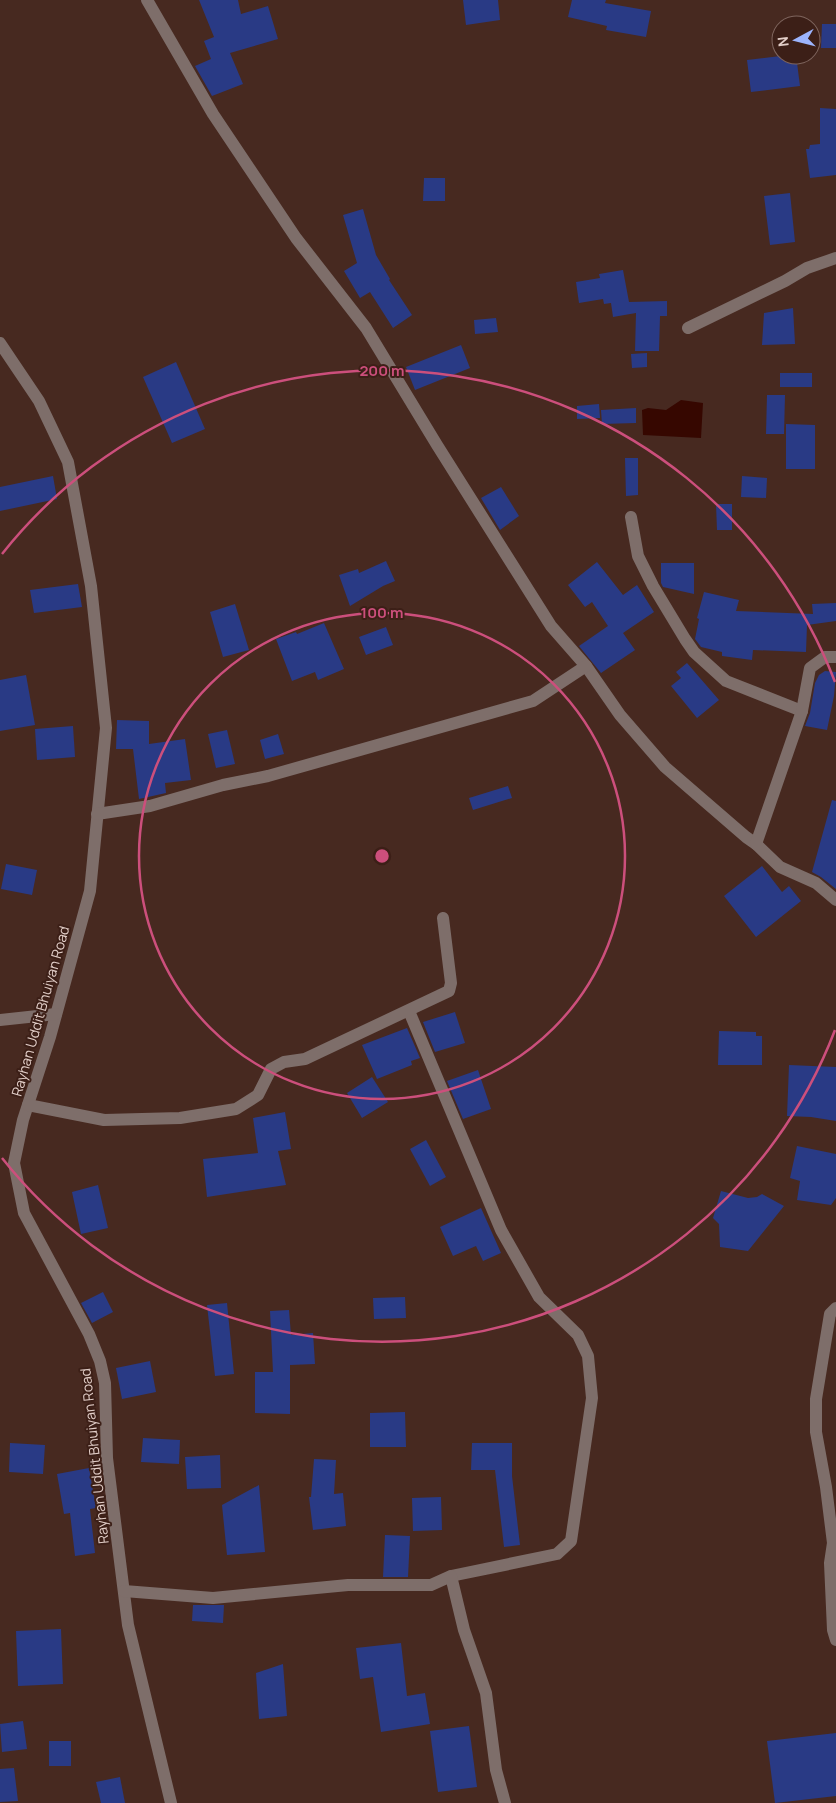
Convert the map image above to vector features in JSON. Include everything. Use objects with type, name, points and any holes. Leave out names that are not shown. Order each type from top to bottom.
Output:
[{"type":"street","points":[[147,0],[213,114],[296,238],[366,328],[551,626],[620,715],[665,767],[756,844],[780,867],[816,883],[836,900]]},
{"type":"street","points":[[688,328],[785,282],[807,268],[836,258]]},
{"type":"street","name":"Rayhan Uddit Bhuiyan Road","points":[[0,343],[39,401],[68,462],[91,586],[106,728],[90,891],[56,1014],[23,1120],[14,1163],[24,1213],[89,1334],[100,1361],[105,1383],[107,1458],[128,1625],[171,1803]]},
{"type":"street","points":[[631,518],[638,556],[653,586],[694,652],[726,681],[802,710]]},
{"type":"street","points":[[756,844],[802,710],[810,668],[825,657],[836,657]]},
{"type":"street","points":[[97,814],[150,806],[223,785],[268,776],[533,701],[584,668]]},
{"type":"street","points":[[28,1105],[104,1120],[180,1118],[236,1109],[258,1095],[271,1069],[284,1062],[305,1059],[449,991],[451,983],[443,918]]},
{"type":"street","points":[[124,1591],[213,1598],[348,1585],[431,1585],[451,1576],[556,1554],[572,1541],[592,1398],[588,1356],[578,1335],[539,1297],[501,1230],[409,1010]]},
{"type":"street","points":[[0,1020],[56,1014]]},
{"type":"street","points":[[836,1308],[830,1314],[816,1399],[816,1432],[826,1487],[833,1543],[830,1563],[833,1580],[833,1630],[836,1640]]},
{"type":"street","points":[[451,1576],[464,1630],[486,1693],[496,1770],[505,1803]]},
{"type":"shaded area","points":[[681,400],[703,403],[701,438],[643,435],[642,410],[648,408],[666,410]]},
{"type":"building","points":[[199,0],[238,0],[241,14],[268,6],[278,39],[230,53],[243,84],[212,96],[195,66],[211,59],[204,41],[214,37]]},
{"type":"building","points":[[463,0],[498,0],[500,20],[466,25]]},
{"type":"building","points":[[572,0],[606,0],[605,3],[651,11],[646,37],[606,30],[607,26],[568,17]]},
{"type":"building","points":[[822,24],[836,24],[836,48],[821,48]]},
{"type":"building","points":[[771,57],[771,65],[797,65],[800,86],[751,92],[747,60]]},
{"type":"building","points":[[820,108],[836,109],[836,175],[810,178],[806,149],[809,149],[810,145],[820,144]]},
{"type":"building","points":[[424,178],[445,178],[445,201],[423,201]]},
{"type":"building","points":[[790,193],[795,242],[770,245],[764,196]]},
{"type":"building","points":[[363,209],[376,255],[389,280],[412,315],[393,328],[370,292],[360,298],[344,271],[357,263],[343,215]]},
{"type":"building","points":[[623,270],[629,302],[667,301],[667,316],[660,316],[659,351],[635,351],[636,313],[613,317],[611,303],[604,304],[603,299],[579,303],[576,282],[600,278],[599,274]]},
{"type":"building","points":[[793,308],[795,344],[762,345],[764,313]]},
{"type":"building","points":[[496,318],[498,332],[475,334],[474,320]]},
{"type":"building","points":[[461,345],[470,368],[415,390],[406,367]]},
{"type":"building","points":[[647,353],[647,367],[632,368],[631,354]]},
{"type":"building","points":[[176,362],[205,429],[172,443],[143,377]]},
{"type":"building","points":[[780,373],[812,373],[812,387],[780,387]]},
{"type":"building","points":[[767,395],[785,395],[784,434],[766,434]]},
{"type":"building","points":[[599,404],[600,418],[577,419],[577,406]]},
{"type":"building","points":[[636,408],[636,423],[602,424],[601,410]]},
{"type":"building","points":[[786,424],[815,425],[815,469],[786,469]]},
{"type":"building","points":[[625,458],[638,458],[638,495],[626,496]]},
{"type":"building","points":[[53,476],[57,499],[0,511],[0,487]]},
{"type":"building","points":[[742,476],[767,478],[766,498],[741,497]]},
{"type":"building","points":[[501,487],[519,516],[500,530],[481,498]]},
{"type":"building","points":[[716,504],[732,504],[732,530],[717,530]]},
{"type":"building","points":[[386,561],[395,581],[350,606],[339,575],[358,569],[359,573]]},
{"type":"building","points":[[597,562],[623,595],[637,585],[654,612],[623,633],[635,650],[601,673],[579,646],[608,626],[592,602],[585,607],[568,585]]},
{"type":"building","points":[[661,563],[694,563],[694,594],[663,587],[661,583]]},
{"type":"building","points":[[78,584],[82,607],[34,613],[30,590]]},
{"type":"building","points":[[704,592],[739,600],[736,611],[813,614],[812,604],[836,603],[836,621],[807,625],[806,652],[753,650],[752,660],[722,656],[722,652],[701,647],[695,639],[699,619],[697,618]]},
{"type":"building","points":[[235,604],[249,650],[223,657],[210,612]]},
{"type":"building","points":[[324,623],[344,669],[318,680],[315,672],[292,681],[276,639],[296,632],[297,634]]},
{"type":"building","points":[[386,627],[393,645],[366,655],[359,637]]},
{"type":"building","points":[[687,663],[719,700],[697,718],[671,686],[681,678],[676,672]]},
{"type":"building","points":[[825,671],[836,672],[834,696],[827,730],[805,726],[810,713],[815,683],[819,675]]},
{"type":"building","points":[[26,675],[35,725],[0,731],[0,680]]},
{"type":"building","points":[[117,720],[149,721],[149,744],[185,739],[191,780],[165,783],[166,793],[139,799],[133,749],[116,749]]},
{"type":"building","points":[[73,726],[75,757],[37,760],[35,729]]},
{"type":"building","points":[[227,730],[235,764],[216,768],[208,734]]},
{"type":"building","points":[[278,734],[284,754],[265,759],[260,740]]},
{"type":"building","points":[[508,786],[512,798],[473,810],[469,798]]},
{"type":"building","points":[[832,800],[836,801],[836,889],[812,872]]},
{"type":"building","points":[[6,864],[37,870],[32,895],[1,889]]},
{"type":"building","points":[[762,866],[782,892],[789,886],[801,901],[756,937],[724,896]]},
{"type":"building","points":[[455,1012],[465,1043],[435,1052],[423,1022]]},
{"type":"building","points":[[407,1028],[420,1058],[411,1061],[412,1065],[377,1079],[362,1045]]},
{"type":"building","points":[[719,1031],[756,1032],[756,1036],[762,1036],[762,1065],[718,1065]]},
{"type":"building","points":[[789,1065],[836,1067],[836,1121],[787,1116]]},
{"type":"building","points":[[478,1070],[491,1109],[463,1119],[447,1081]]},
{"type":"building","points":[[372,1077],[388,1102],[362,1118],[347,1093]]},
{"type":"building","points":[[285,1112],[291,1149],[278,1151],[286,1185],[207,1197],[203,1159],[258,1153],[253,1118]]},
{"type":"building","points":[[426,1140],[446,1177],[430,1186],[410,1149]]},
{"type":"building","points":[[797,1146],[836,1154],[836,1198],[831,1205],[797,1200],[800,1181],[790,1178]]},
{"type":"building","points":[[98,1185],[108,1228],[81,1234],[72,1192]]},
{"type":"building","points":[[721,1191],[748,1198],[757,1197],[762,1194],[784,1206],[748,1251],[720,1247],[719,1224],[713,1218]]},
{"type":"building","points":[[481,1208],[501,1253],[483,1261],[476,1246],[453,1256],[440,1227]]},
{"type":"building","points":[[103,1292],[113,1312],[92,1323],[81,1303]]},
{"type":"building","points":[[405,1297],[406,1318],[374,1319],[373,1298]]},
{"type":"building","points":[[227,1303],[234,1374],[215,1376],[207,1305]]},
{"type":"building","points":[[289,1310],[291,1335],[313,1333],[315,1364],[290,1365],[290,1414],[255,1413],[255,1372],[273,1372],[270,1311]]},
{"type":"building","points":[[150,1361],[156,1392],[122,1399],[116,1368]]},
{"type":"building","points":[[405,1412],[406,1447],[370,1447],[370,1413]]},
{"type":"building","points":[[143,1438],[180,1440],[179,1464],[141,1462]]},
{"type":"building","points":[[10,1443],[45,1445],[43,1474],[9,1472]]},
{"type":"building","points":[[472,1443],[512,1443],[512,1476],[520,1545],[504,1547],[495,1470],[471,1470]]},
{"type":"building","points":[[220,1455],[221,1488],[187,1489],[185,1457]]},
{"type":"building","points":[[314,1459],[336,1460],[334,1494],[343,1493],[346,1526],[313,1530],[309,1497],[311,1497]]},
{"type":"building","points":[[89,1468],[96,1508],[90,1509],[95,1553],[75,1556],[70,1513],[64,1514],[57,1474]]},
{"type":"building","points":[[259,1485],[265,1552],[227,1555],[222,1505]]},
{"type":"building","points":[[441,1497],[442,1530],[413,1531],[412,1498]]},
{"type":"building","points":[[385,1535],[410,1536],[408,1577],[383,1577]]},
{"type":"building","points":[[193,1605],[224,1605],[223,1623],[192,1621]]},
{"type":"building","points":[[61,1629],[63,1684],[18,1686],[16,1631]]},
{"type":"building","points":[[401,1643],[407,1696],[425,1693],[430,1724],[381,1732],[373,1677],[360,1679],[356,1648]]},
{"type":"building","points":[[283,1664],[287,1716],[259,1719],[256,1673]]},
{"type":"building","points":[[23,1721],[27,1749],[2,1752],[0,1724]]},
{"type":"building","points":[[469,1726],[477,1787],[438,1792],[430,1731]]},
{"type":"building","points":[[836,1733],[836,1796],[775,1803],[767,1741]]},
{"type":"building","points":[[49,1741],[71,1741],[71,1766],[49,1766]]},
{"type":"building","points":[[14,1768],[18,1801],[0,1802],[0,1769]]},
{"type":"building","points":[[120,1777],[125,1803],[101,1803],[96,1782]]}]
